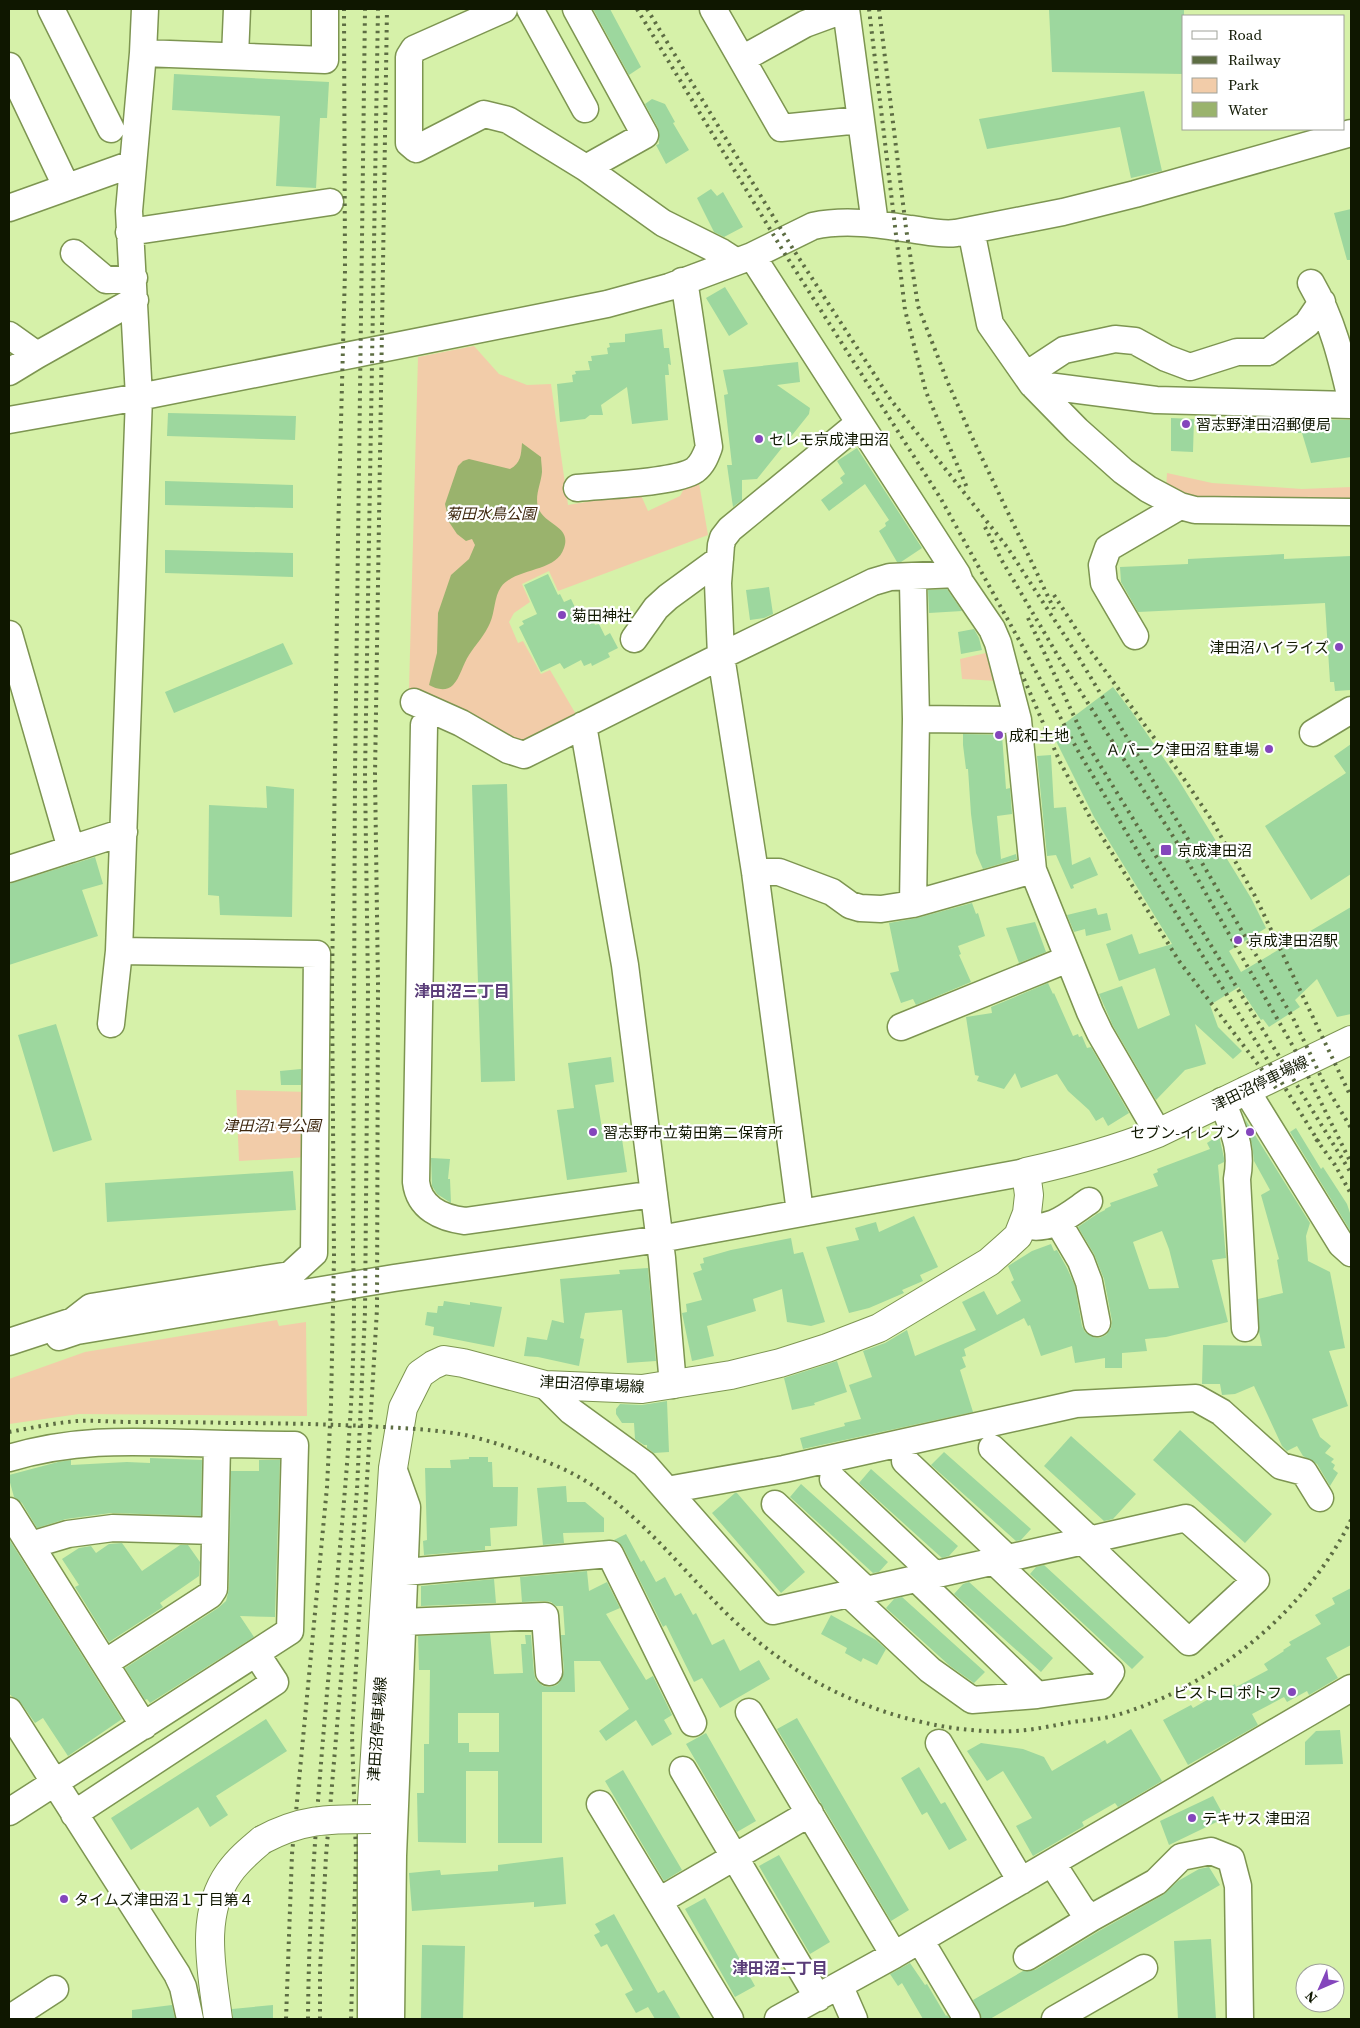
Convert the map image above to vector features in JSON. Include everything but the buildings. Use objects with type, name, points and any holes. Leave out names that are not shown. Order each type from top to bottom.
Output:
[{"type":"main road","name":"津田沼停車場線","points":[[371,1819],[393,1468],[403,1408],[420,1374],[433,1364],[444,1360],[545,1385],[642,1389],[731,1375],[780,1363],[879,1328],[989,1262],[1018,1236],[1027,1213],[1029,1195],[1026,1172],[1072,1162],[1158,1133],[1351,1040]]},
{"type":"main road","points":[[218,2019],[210,1959],[210,1921],[217,1896],[229,1873],[244,1855],[262,1840],[282,1829],[305,1822],[330,1819],[371,1819]]},
{"type":"street","points":[[50,9],[111,129]]},
{"type":"street","points":[[111,1024],[118,951],[124,832],[140,397],[129,232],[132,164],[143,53],[145,9]]},
{"type":"street","points":[[235,56],[237,9]]},
{"type":"street","points":[[143,53],[325,60],[326,9]]},
{"type":"street","points":[[504,9],[414,49],[409,57],[409,143],[416,149],[484,114],[508,120],[586,168],[663,223],[722,252],[744,258],[859,423],[992,629],[998,643],[1018,720],[1033,870],[1100,1033],[1158,1133]]},
{"type":"street","points":[[530,9],[585,109]]},
{"type":"street","points":[[576,9],[645,135],[586,168]]},
{"type":"street","points":[[713,9],[781,128],[860,120]]},
{"type":"street","points":[[742,59],[805,24],[846,9],[875,224]]},
{"type":"street","points":[[9,66],[66,186]]},
{"type":"street","points":[[9,420],[140,397],[607,304],[682,281],[744,258],[813,226],[824,224],[875,224],[943,234],[971,230],[1063,212],[1135,194],[1351,133]]},
{"type":"street","points":[[9,208],[66,186],[132,164]]},
{"type":"street","points":[[129,232],[330,202]]},
{"type":"street","points":[[971,230],[990,324],[1029,380],[1077,430],[1123,471],[1148,489],[1180,506],[1196,510],[1351,512]]},
{"type":"street","points":[[74,253],[106,280],[134,289]]},
{"type":"street","points":[[578,488],[680,478],[697,469],[706,458],[709,447],[686,293],[682,281]]},
{"type":"street","points":[[9,372],[134,289]]},
{"type":"street","points":[[1029,380],[1064,350],[1115,339],[1135,341],[1166,358],[1190,367],[1237,352],[1268,352],[1307,324],[1317,293],[1332,331],[1351,399]]},
{"type":"street","points":[[9,335],[36,355]]},
{"type":"street","points":[[1029,380],[1156,400],[1351,405]]},
{"type":"street","points":[[800,1212],[756,872],[720,656],[718,582],[723,538],[730,529],[859,423]]},
{"type":"street","points":[[1134,636],[1104,583],[1102,565],[1108,548],[1180,506]]},
{"type":"street","points":[[634,639],[656,608],[720,559]]},
{"type":"street","points":[[654,1194],[465,1221],[450,1219],[436,1212],[417,1193],[419,714],[461,723],[508,750],[524,755],[720,656],[873,582],[890,577],[957,574]]},
{"type":"street","points":[[913,904],[916,719],[913,583],[915,576]]},
{"type":"street","points":[[9,634],[16,689],[71,849]]},
{"type":"street","points":[[1313,733],[1351,710]]},
{"type":"street","points":[[916,719],[1018,720]]},
{"type":"street","points":[[583,725],[625,965],[660,1238],[673,1385]]},
{"type":"street","points":[[9,869],[124,832]]},
{"type":"street","points":[[756,872],[779,872],[832,892],[850,905],[860,908],[881,909],[913,904],[1033,870]]},
{"type":"street","points":[[9,1342],[74,1320],[91,1307],[290,1274],[314,1253],[317,954],[118,951]]},
{"type":"street","points":[[901,1027],[1068,958]]},
{"type":"street","points":[[1246,1090],[1341,1244],[1351,1253]]},
{"type":"street","points":[[1222,1101],[1240,1150],[1237,1179],[1245,1328]]},
{"type":"street","points":[[9,1354],[77,1331],[394,1278],[660,1238],[1026,1172]]},
{"type":"street","points":[[1023,1225],[1033,1228],[1045,1228],[1058,1222],[1090,1201]]},
{"type":"street","points":[[1058,1222],[1081,1261],[1089,1282],[1097,1323]]},
{"type":"street","points":[[545,1385],[572,1411],[644,1464],[773,1610],[926,1577],[1087,1540],[1186,1518],[1256,1580],[1189,1642],[1087,1540],[992,1448]]},
{"type":"street","points":[[667,1490],[774,1471],[1076,1404],[1196,1398],[1221,1412],[1281,1466],[1304,1472],[1320,1498]]},
{"type":"street","points":[[9,1458],[32,1451],[95,1442],[295,1445],[290,1631],[9,1812]]},
{"type":"street","points":[[105,1663],[210,1595],[214,1589],[217,1444]]},
{"type":"street","points":[[775,1504],[930,1670],[972,1700],[1037,1695],[1101,1686],[1110,1672],[905,1461]]},
{"type":"street","points":[[391,2019],[393,1856],[408,1507],[393,1468]]},
{"type":"street","points":[[833,1479],[1037,1695]]},
{"type":"street","points":[[9,1511],[144,1726]]},
{"type":"street","points":[[30,1545],[68,1534],[113,1528],[215,1531]]},
{"type":"street","points":[[405,1572],[610,1554],[694,1723]]},
{"type":"street","points":[[403,1622],[545,1616],[548,1672]]},
{"type":"street","points":[[74,1814],[275,1682],[256,1653]]},
{"type":"street","points":[[778,2019],[920,1940],[1351,1688]]},
{"type":"street","points":[[9,1711],[178,1974],[186,1997],[190,2019]]},
{"type":"street","points":[[749,1712],[894,1955]]},
{"type":"street","points":[[940,1743],[1021,1881]]},
{"type":"street","points":[[683,1770],[734,1857],[829,1992],[854,2019]]},
{"type":"street","points":[[600,1804],[730,2019]]},
{"type":"street","points":[[659,1901],[810,1813]]},
{"type":"street","points":[[371,1819],[371,2019]]},
{"type":"street","points":[[1027,1957],[1091,1918],[1156,1882],[1181,1857],[1211,1851],[1231,1859],[1238,1886],[1240,2019]]},
{"type":"street","points":[[1052,1863],[1080,1908],[1091,1918]]},
{"type":"street","points":[[920,1940],[967,2019]]},
{"type":"street","points":[[1054,2019],[1144,1968]]},
{"type":"street","points":[[9,2019],[55,1990]]},
{"type":"green space","name":"菊田水鳥公園","points":[[474,346],[499,374],[527,385],[551,384],[568,505],[640,493],[648,511],[680,496],[686,485],[699,483],[708,535],[558,591],[549,571],[522,584],[530,602],[514,613],[509,622],[518,643],[523,641],[541,674],[550,670],[577,716],[530,741],[509,745],[462,712],[409,689],[418,357]]},
{"type":"green space","points":[[1167,473],[1212,483],[1302,489],[1351,487],[1351,508],[1198,505],[1166,490]]},
{"type":"green space","points":[[990,652],[998,681],[962,679],[960,659]]},
{"type":"green space","name":"津田沼1号公園","points":[[236,1090],[308,1092],[308,1157],[239,1161]]},
{"type":"green space","points":[[277,1320],[279,1326],[306,1322],[307,1416],[79,1414],[9,1424],[9,1379],[85,1352]]},
{"type":"water","points":[[522,443],[541,457],[542,472],[537,498],[538,508],[545,517],[562,531],[565,541],[564,548],[560,556],[553,562],[516,576],[501,587],[497,595],[492,619],[465,662],[460,675],[453,685],[447,689],[435,688],[429,685],[437,653],[438,613],[451,575],[469,559],[475,545],[472,539],[466,541],[457,534],[449,522],[445,504],[458,466],[463,461],[469,459],[510,469],[514,467],[521,455]]},
{"type":"railway","points":[[286,2019],[292,1854],[327,1487],[331,1404],[334,1258],[332,987],[338,536],[345,271],[344,9]]},
{"type":"railway","points":[[308,2019],[311,1904],[315,1846],[346,1482],[353,1369],[355,775],[365,9]]},
{"type":"railway","points":[[320,2019],[320,1970],[326,1856],[357,1490],[365,1312],[368,987],[365,775],[378,9]]},
{"type":"railway","points":[[351,2019],[356,1855],[352,1735],[377,1309],[378,985],[375,775],[387,9]]},
{"type":"railway","points":[[637,9],[785,254],[941,499],[1077,749],[1144,862],[1320,1144]]},
{"type":"railway","points":[[647,9],[793,249],[891,400],[1007,547],[1076,653],[1293,1018],[1324,1083],[1351,1128]]},
{"type":"railway","points":[[869,9],[905,310],[926,392],[968,490]]},
{"type":"railway","points":[[879,9],[906,228],[918,306],[948,383],[971,435],[1054,609]]},
{"type":"railway","points":[[985,527],[1001,559],[1061,661],[1176,841],[1295,1050],[1351,1163]]},
{"type":"railway","points":[[1054,595],[1087,646],[1211,819],[1255,896],[1351,1097]]},
{"type":"railway","points":[[1028,618],[1087,744],[1351,1173]]},
{"type":"railway","points":[[1021,672],[1060,762],[1091,819],[1179,961],[1279,1092]]},
{"type":"railway","points":[[1316,1139],[1335,1165],[1351,1194]]},
{"type":"railway","points":[[9,1432],[83,1421],[315,1424],[440,1431],[465,1435],[500,1445],[559,1467],[584,1480],[606,1495],[648,1531],[732,1619],[758,1642],[795,1669],[820,1684],[876,1709],[906,1718],[968,1730],[1027,1730],[1106,1718],[1153,1702],[1189,1685],[1222,1665],[1254,1641],[1283,1614],[1309,1585],[1332,1553],[1351,1520]]},
{"type":"place","name":"習志野津田沼郵便局","points":[[1186,424]]},
{"type":"place","name":"セレモ京成津田沼","points":[[759,439]]},
{"type":"place","name":"菊田神社","points":[[562,615]]},
{"type":"place","name":"津田沼ハイライズ","points":[[1339,647]]},
{"type":"place","name":"成和土地","points":[[999,735]]},
{"type":"place","name":"Ａパーク津田沼 駐車場","points":[[1269,749]]},
{"type":"place","name":"京成津田沼","points":[[1166,850]]},
{"type":"place","name":"京成津田沼駅","points":[[1238,940]]},
{"type":"place","name":"習志野市立菊田第二保育所","points":[[593,1132]]},
{"type":"place","name":"セブン-イレブン","points":[[1250,1132]]},
{"type":"place","name":"ビストロ ポトフ","points":[[1292,1692]]},
{"type":"place","name":"テキサス 津田沼","points":[[1192,1818]]},
{"type":"place","name":"タイムズ津田沼１丁目第４","points":[[64,1899]]},
{"type":"district","name":"津田沼三丁目","points":[[462,991]]},
{"type":"district","name":"津田沼二丁目","points":[[780,1968]]}]
